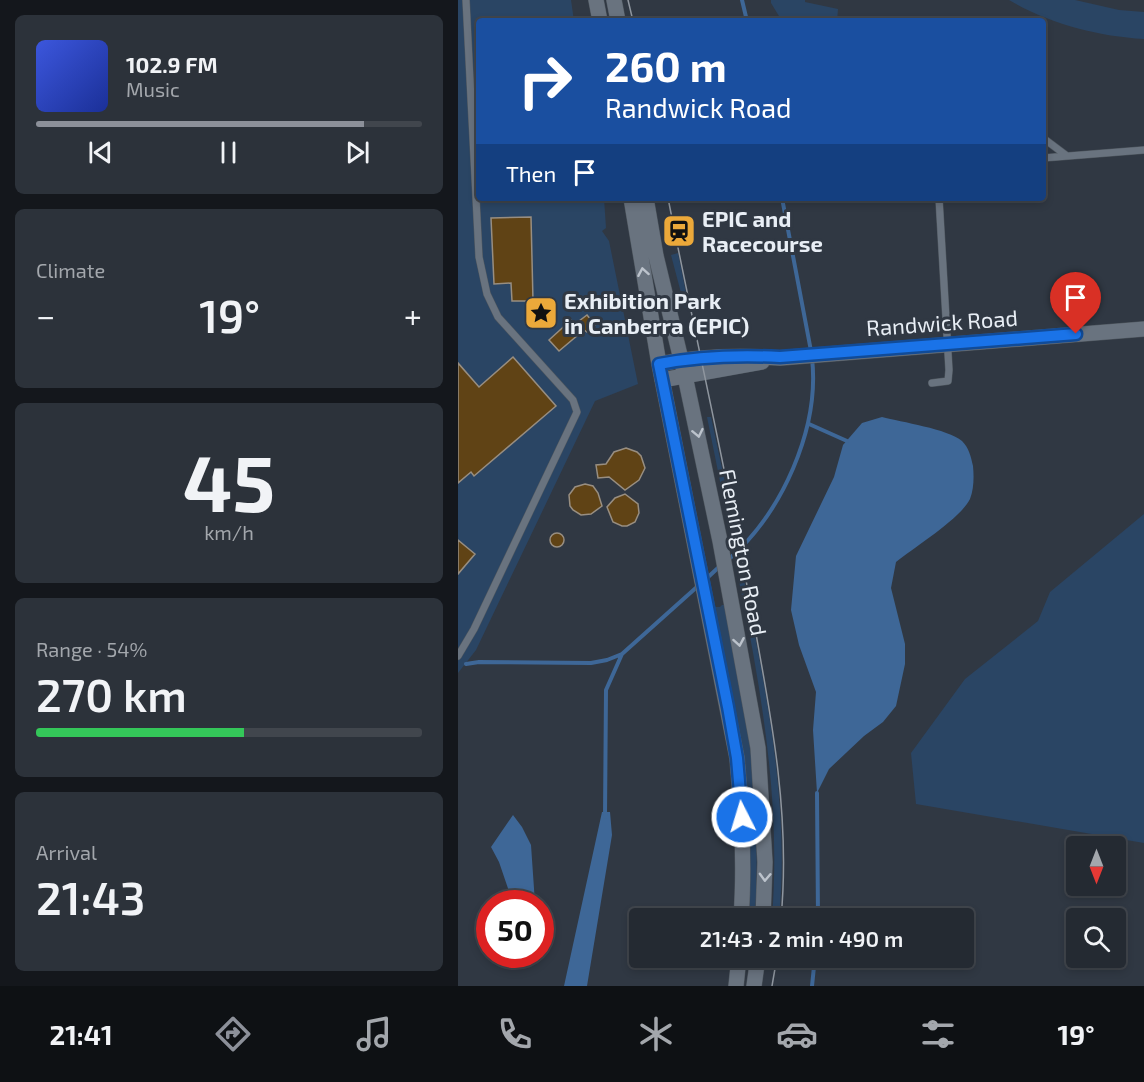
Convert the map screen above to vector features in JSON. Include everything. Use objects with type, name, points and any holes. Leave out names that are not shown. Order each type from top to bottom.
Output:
[{"type":"main road","points":[[596,0],[599,18]]},
{"type":"main road","points":[[614,0],[617,18]]},
{"type":"main road","name":"Flemington Road","points":[[632,201],[662,380],[737,758],[744,851],[742,908]]},
{"type":"main road","name":"Flemington Road","points":[[647,201],[656,256],[685,376],[720,541],[758,748],[765,862],[763,908]]},
{"type":"main road","name":"Randwick Road","points":[[659,364],[681,360],[750,356],[787,357],[1145,329]]},
{"type":"main road","name":"Randwick Road","points":[[662,380],[751,366],[787,357]]},
{"type":"main road","points":[[736,986],[738,968]]},
{"type":"main road","points":[[754,986],[756,968]]},
{"type":"lane","points":[[466,0],[476,199]]},
{"type":"lane","points":[[458,28],[467,24]]},
{"type":"lane","points":[[1046,140],[1067,156]]},
{"type":"lane","points":[[1046,158],[1145,150]]},
{"type":"lane","points":[[458,656],[474,629],[577,412],[575,402],[498,317],[487,294],[479,257],[476,201]]},
{"type":"lane","points":[[932,382],[948,381],[939,201]]},
{"type":"shaded area","name":"Exhibition Park in Canberra (EPIC)","points":[[458,0],[571,0],[574,18],[476,18],[476,201],[604,201],[606,228],[602,231],[609,241],[638,384],[595,401],[476,650],[458,673]]},
{"type":"shaded area","points":[[771,0],[805,0],[805,2],[838,9],[837,18],[780,18]]},
{"type":"shaded area","points":[[1009,0],[1075,0],[1119,10],[1144,12],[1144,39],[1091,32],[1041,16]]},
{"type":"shaded area","points":[[678,253],[689,308],[685,308],[671,255]]},
{"type":"shaded area","points":[[707,417],[711,417],[732,515],[727,516]]},
{"type":"shaded area","points":[[882,417],[936,429],[962,441],[968,450],[973,466],[972,491],[965,507],[957,515],[896,562],[891,588],[905,644],[905,664],[896,706],[883,722],[864,736],[829,769],[817,793],[813,730],[816,692],[799,645],[791,610],[796,556],[834,477],[843,445],[862,423]]},
{"type":"shaded area","points":[[1144,514],[1144,843],[1126,840],[1126,836],[1103,836],[916,804],[911,753],[965,679],[1038,621],[1050,592]]},
{"type":"shaded area","points":[[744,580],[774,748],[781,833],[780,908],[772,908],[774,833],[768,749],[739,581]]},
{"type":"shaded area","points":[[725,605],[751,754],[755,795],[755,908],[749,908],[749,839],[746,800],[730,684],[715,607]]},
{"type":"shaded area","points":[[602,812],[610,812],[612,835],[587,986],[564,986]]},
{"type":"shaded area","points":[[513,815],[531,845],[534,890],[509,890],[491,847]]},
{"type":"building","points":[[531,217],[533,301],[512,301],[511,283],[494,284],[491,218]]},
{"type":"building","points":[[587,315],[595,325],[587,332],[584,330],[559,351],[549,340],[571,320],[575,324]]},
{"type":"building","points":[[513,357],[556,406],[474,476],[471,472],[458,483],[458,363],[479,387]]},
{"type":"building","points":[[626,448],[641,456],[645,468],[639,480],[625,490],[609,477],[598,478],[596,465],[606,464],[614,452]]},
{"type":"building","points":[[585,484],[593,486],[602,506],[591,514],[581,515],[570,506],[569,495],[575,487]]},
{"type":"building","points":[[625,494],[638,504],[639,513],[635,522],[622,526],[613,522],[607,507],[615,498]]},
{"type":"building","points":[[554,533],[560,533],[564,540],[560,547],[554,547],[550,543],[550,537]]},
{"type":"building","points":[[458,540],[475,554],[458,574]]},
{"type":"waterway","points":[[742,0],[746,18]]},
{"type":"waterway","points":[[783,201],[811,351]]},
{"type":"waterway","points":[[728,560],[765,519],[793,468],[810,413],[813,385],[812,358]]},
{"type":"waterway","points":[[809,424],[847,441]]},
{"type":"waterway","points":[[706,579],[720,566]]},
{"type":"waterway","points":[[605,817],[606,690],[622,654],[698,586]]},
{"type":"waterway","points":[[466,664],[479,662],[591,663],[622,654]]},
{"type":"waterway","points":[[817,793],[818,908]]},
{"type":"waterway","points":[[812,986],[814,968]]},
{"type":"tram line","points":[[628,0],[632,18]]},
{"type":"tram line","points":[[669,201],[721,454],[771,723],[781,801],[783,840],[782,908]]},
{"type":"tram line","points":[[772,986],[775,968]]},
{"type":"place","name":"EPIC and Racecourse","points":[[679,231]]},
{"type":"place","name":"Exhibition Park in Canberra (EPIC)","points":[[541,313]]},
{"type":"route","points":[[742,817],[737,758],[728,707],[659,364],[701,358],[780,357],[1076,334]]}]
